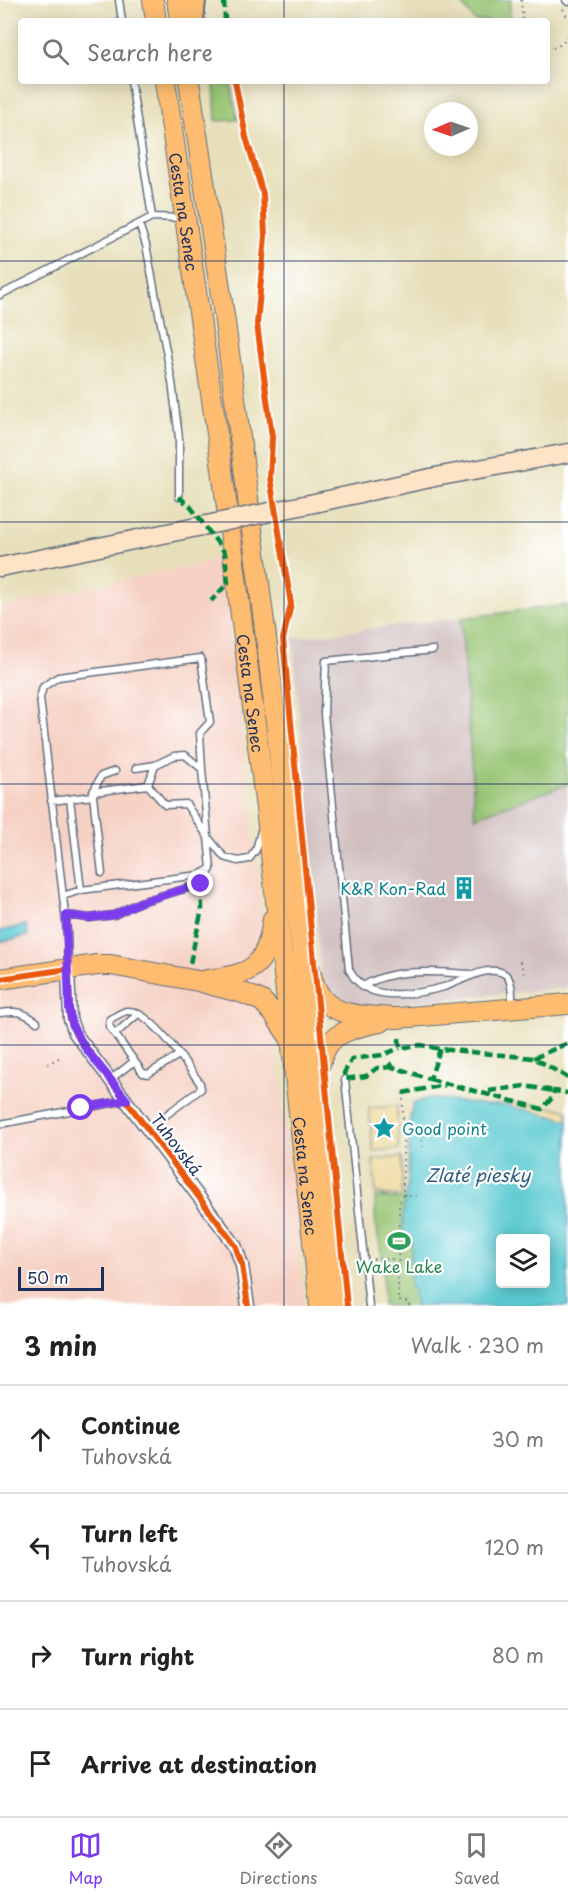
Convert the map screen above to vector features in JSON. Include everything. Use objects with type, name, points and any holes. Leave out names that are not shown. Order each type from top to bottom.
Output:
[{"type":"highway","points":[[192,18],[194,0]]},
{"type":"main road","points":[[153,0],[156,18]]},
{"type":"main road","points":[[177,0],[180,18]]},
{"type":"main road","name":"Cesta na Senec","points":[[165,84],[222,465],[266,807],[320,1306]]},
{"type":"main road","name":"Cesta na Senec","points":[[189,84],[248,494],[301,945],[336,1306]]},
{"type":"main road","points":[[0,567],[435,477],[568,453]]},
{"type":"main road","points":[[198,981],[238,975],[261,960],[271,934],[276,896]]},
{"type":"main road","points":[[301,945],[321,997],[334,1008],[347,1013],[397,1018]]},
{"type":"main road","points":[[0,979],[84,965],[111,965],[198,981],[243,993],[262,1001],[292,1040]]},
{"type":"main road","points":[[314,1085],[326,1046],[330,1041],[364,1025],[397,1018],[568,1004]]},
{"type":"street","name":"Tuhovská","points":[[68,969],[69,1009],[73,1027],[86,1049],[236,1245],[242,1265],[248,1306]]},
{"type":"lane","points":[[119,0],[122,18]]},
{"type":"lane","points":[[131,84],[152,217]]},
{"type":"lane","points":[[0,295],[152,217],[186,218]]},
{"type":"lane","points":[[139,224],[146,245],[172,382],[179,438],[179,497]]},
{"type":"lane","points":[[433,650],[326,661],[324,714],[349,969],[354,980],[373,992],[410,993],[444,987],[474,975]]},
{"type":"lane","name":"Tuhovská","points":[[68,969],[66,915],[40,698],[43,687],[58,677],[201,658],[210,722],[200,733],[202,769]]},
{"type":"lane","points":[[66,915],[89,918],[114,915],[140,902],[201,884],[211,869],[202,769],[185,755],[174,756],[155,765],[136,768]]},
{"type":"lane","points":[[148,785],[155,765]]},
{"type":"lane","points":[[102,873],[93,794],[101,776],[116,771]]},
{"type":"lane","points":[[148,785],[165,805],[186,804],[224,857],[238,861],[249,859],[256,850],[266,807]]},
{"type":"lane","points":[[51,801],[148,785]]},
{"type":"lane","points":[[70,799],[81,890]]},
{"type":"lane","points":[[63,896],[81,890],[199,875],[211,869]]},
{"type":"lane","points":[[362,987],[374,980],[394,974],[444,972],[474,975],[496,972],[507,976],[510,981],[513,1009]]},
{"type":"lane","points":[[162,1118],[201,1089],[200,1083],[179,1055],[155,1027],[138,1014],[125,1011],[110,1019],[109,1026],[143,1073],[148,1074],[179,1055]]},
{"type":"lane","points":[[0,1013],[24,1013],[37,1022]]},
{"type":"lane","points":[[115,1034],[138,1014]]},
{"type":"lane","points":[[111,1079],[133,1062]]},
{"type":"lane","points":[[345,1079],[369,1306]]},
{"type":"lane","points":[[0,1124],[127,1100]]},
{"type":"path","points":[[521,0],[523,18]]},
{"type":"path","points":[[550,49],[557,48],[568,34]]},
{"type":"path","points":[[524,974],[520,962],[525,961]]},
{"type":"path","points":[[47,1064],[59,1059]]},
{"type":"path","points":[[404,1093],[404,1196],[399,1205],[398,1301],[409,1302],[409,1306]]},
{"type":"path","points":[[404,1135],[422,1134],[422,1147]]},
{"type":"path","points":[[404,1196],[418,1196]]},
{"type":"path","points":[[364,1259],[398,1259]]},
{"type":"shaded area","points":[[223,558],[305,1306],[0,1306],[0,607]]},
{"type":"shaded area","points":[[568,605],[568,988],[369,1006],[343,1003],[331,994],[321,979],[293,638]]},
{"type":"green space","points":[[459,0],[511,0],[509,18],[473,18]]},
{"type":"green space","points":[[214,84],[231,84],[238,120],[216,121]]},
{"type":"green space","points":[[568,605],[568,784],[475,817],[461,618]]},
{"type":"green space","name":"Wake Lake","points":[[375,1197],[418,1199],[419,1306],[383,1306],[383,1263],[375,1219]]},
{"type":"sand","points":[[509,1102],[568,1110],[568,1120],[506,1105]]},
{"type":"sand","name":"Good point","points":[[397,1106],[399,1149],[373,1151],[369,1108]]},
{"type":"sand","points":[[402,1157],[402,1195],[376,1194],[373,1160]]},
{"type":"water","points":[[26,925],[28,936],[0,942],[0,931]]},
{"type":"water","name":"Zlaté piesky","points":[[428,1098],[506,1105],[568,1120],[568,1306],[416,1306],[410,1281],[412,1241],[410,1237],[404,1235],[403,1221],[408,1179],[413,1104]]},
{"type":"marked path","points":[[224,0],[225,18]]},
{"type":"marked path","points":[[179,497],[190,506],[225,553],[228,583],[211,601]]},
{"type":"marked path","points":[[190,963],[202,909],[201,884]]},
{"type":"marked path","points":[[399,1038],[400,1048],[421,1045],[440,1049],[534,1058],[568,1078]]},
{"type":"marked path","points":[[534,1058],[568,1043]]},
{"type":"marked path","points":[[393,1067],[377,1068],[366,1076],[345,1079],[344,1073],[352,1059],[382,1055],[400,1048]]},
{"type":"marked path","points":[[389,1063],[393,1067],[430,1079],[440,1049]]},
{"type":"marked path","points":[[430,1079],[542,1109],[552,1098],[554,1091],[568,1093]]},
{"type":"marked path","points":[[403,1093],[445,1085]]},
{"type":"marked path","points":[[489,1091],[525,1086],[554,1091]]},
{"type":"cycle path","points":[[236,84],[246,137],[263,194],[265,236],[257,324],[272,437],[270,478],[291,604],[283,639],[347,1306]]},
{"type":"cycle path","points":[[0,979],[68,969],[70,1019],[75,1033],[235,1245],[242,1265],[248,1306]]},
{"type":"place","name":"K&R Kon-Rad","points":[[464,888]]},
{"type":"place","name":"Good point","points":[[384,1128]]},
{"type":"place","name":"Wake Lake","points":[[399,1241]]},
{"type":"route","points":[[81,1108],[127,1100],[86,1049],[75,1033],[70,1019],[66,915],[89,918],[114,915],[140,902],[201,884]]}]
